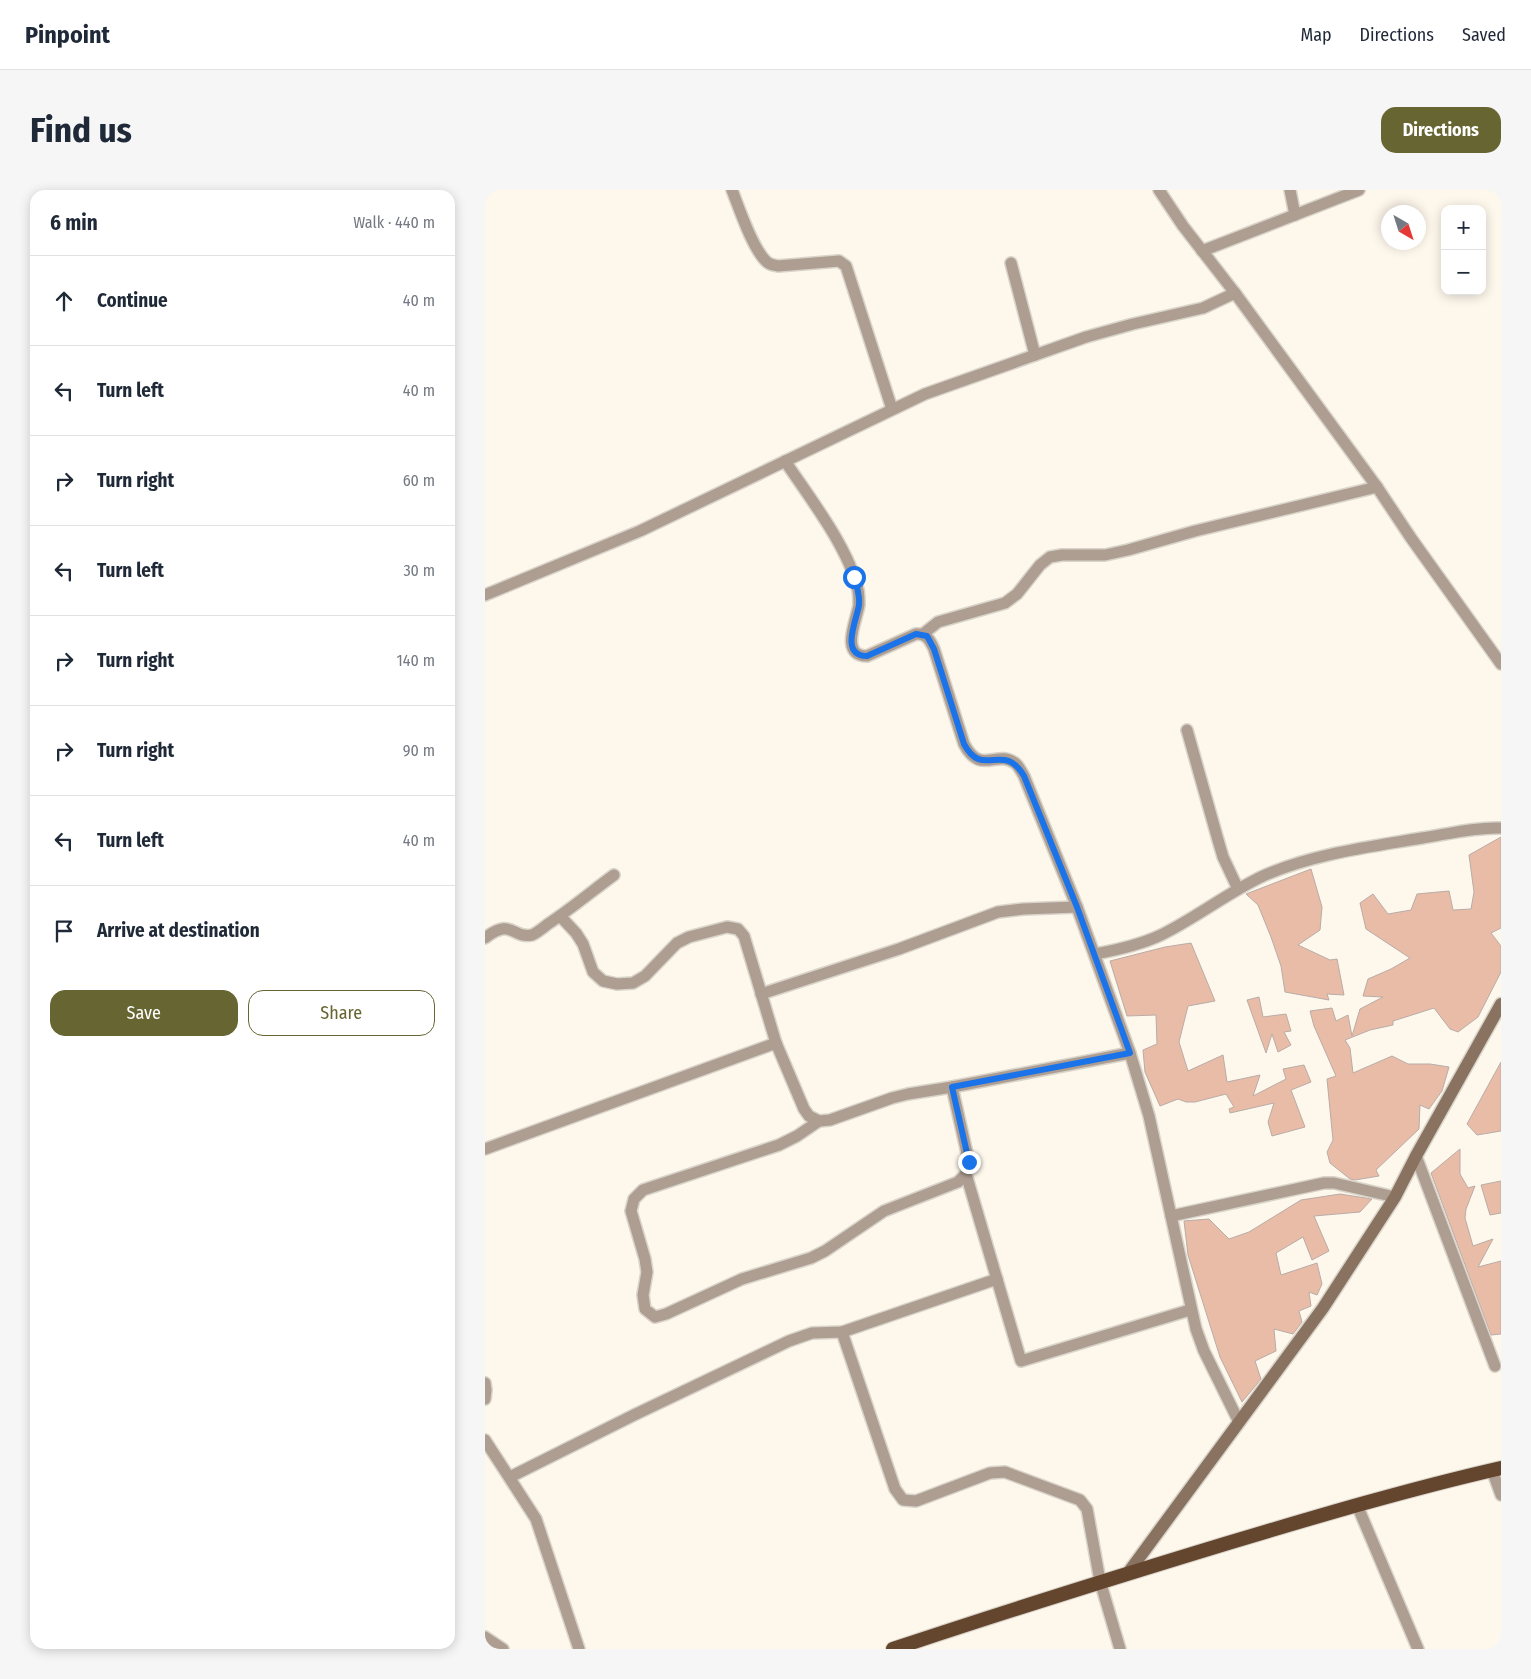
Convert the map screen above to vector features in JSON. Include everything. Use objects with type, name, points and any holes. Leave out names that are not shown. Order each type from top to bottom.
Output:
[{"type":"highway","points":[[893,1649],[1100,1581],[1357,1505],[1497,1469]]},
{"type":"main road","points":[[1128,1573],[1323,1308],[1395,1197],[1501,1004]]},
{"type":"street","points":[[732,190],[751,237],[763,258],[769,264],[778,266],[839,261],[846,266],[892,409]]},
{"type":"street","points":[[1159,190],[1183,226],[1235,293],[1377,487],[1501,664]]},
{"type":"street","points":[[1290,190],[1295,215]]},
{"type":"street","points":[[1202,251],[1359,190]]},
{"type":"street","points":[[1011,264],[1035,355]]},
{"type":"street","points":[[485,595],[640,531],[925,394],[1086,338],[1125,326],[1203,308],[1235,293]]},
{"type":"street","points":[[785,461],[833,534],[843,551],[854,577],[859,595],[859,606],[851,634],[851,642],[855,651],[861,656],[867,656],[916,634],[923,634],[938,622],[1005,603],[1017,594],[1040,565],[1050,557],[1063,555],[1105,555],[1129,550],[1195,531],[1377,487]]},
{"type":"street","points":[[923,634],[929,639],[934,649],[967,750],[977,760],[1008,760],[1020,768],[1077,907],[1130,1053],[1149,1116],[1191,1310],[1204,1351],[1239,1422]]},
{"type":"street","points":[[1187,730],[1223,857],[1238,889]]},
{"type":"street","points":[[1095,954],[1127,947],[1159,936],[1179,926],[1238,889],[1285,867],[1358,849],[1479,828],[1501,828]]},
{"type":"street","points":[[485,938],[496,930],[507,928],[523,934],[533,935],[614,875]]},
{"type":"street","points":[[761,994],[899,949],[998,912],[1077,907]]},
{"type":"street","points":[[560,916],[576,932],[583,944],[593,972],[603,981],[617,984],[633,983],[645,976],[677,943],[689,937],[727,927],[738,928],[744,936],[776,1043],[804,1108],[809,1116],[819,1121]]},
{"type":"street","points":[[485,1149],[776,1043]]},
{"type":"street","points":[[966,1174],[958,1182],[884,1211],[825,1251],[811,1258],[742,1280],[666,1314],[655,1317],[645,1309],[643,1295],[647,1272],[631,1211],[633,1199],[643,1190],[779,1145],[797,1136],[819,1121],[830,1120],[892,1098],[1130,1053]]},
{"type":"street","points":[[952,1087],[969,1162],[966,1174],[1021,1361],[1191,1310]]},
{"type":"street","points":[[1416,1156],[1495,1366]]},
{"type":"street","points":[[1171,1216],[1324,1183],[1334,1183],[1395,1197]]},
{"type":"street","points":[[510,1477],[634,1415],[789,1342],[812,1333],[841,1332],[997,1279]]},
{"type":"street","points":[[841,1332],[895,1489],[903,1500],[916,1501],[990,1473],[1005,1472],[1080,1500],[1087,1509],[1100,1581],[1120,1649]]},
{"type":"street","points":[[485,1383],[485,1399]]},
{"type":"street","points":[[485,1440],[536,1519],[579,1649]]},
{"type":"street","points":[[1497,1469],[1501,1495]]},
{"type":"street","points":[[1357,1505],[1418,1649]]},
{"type":"street","points":[[485,1637],[503,1649]]},
{"type":"building","points":[[1501,837],[1501,928],[1491,933],[1501,946],[1501,972],[1478,1017],[1458,1032],[1450,1029],[1434,1008],[1393,1021],[1393,1025],[1370,1030],[1345,1040],[1350,1048],[1353,1073],[1392,1056],[1408,1064],[1430,1064],[1449,1067],[1442,1091],[1429,1109],[1420,1105],[1419,1129],[1376,1170],[1379,1176],[1355,1180],[1350,1179],[1330,1163],[1327,1152],[1333,1140],[1327,1079],[1336,1076],[1314,1026],[1310,1011],[1332,1008],[1336,1021],[1348,1015],[1352,1036],[1360,1009],[1383,997],[1363,996],[1368,979],[1410,958],[1366,929],[1360,903],[1373,894],[1388,914],[1411,910],[1417,894],[1449,891],[1453,910],[1471,909],[1474,892],[1469,855]]},
{"type":"building","points":[[1311,869],[1322,907],[1320,930],[1298,945],[1330,960],[1337,959],[1344,995],[1327,994],[1329,1000],[1285,992],[1281,966],[1271,937],[1258,905],[1246,894]]},
{"type":"building","points":[[1191,943],[1215,1001],[1188,1006],[1179,1042],[1188,1071],[1223,1055],[1227,1082],[1260,1075],[1253,1096],[1286,1079],[1283,1069],[1304,1065],[1311,1082],[1291,1090],[1305,1127],[1272,1136],[1268,1122],[1274,1103],[1230,1113],[1229,1109],[1234,1107],[1226,1094],[1195,1102],[1186,1102],[1178,1099],[1160,1106],[1145,1072],[1143,1050],[1157,1044],[1156,1015],[1127,1016],[1110,961],[1165,947]]},
{"type":"building","points":[[1259,997],[1263,1017],[1286,1014],[1291,1031],[1284,1032],[1291,1045],[1278,1052],[1272,1034],[1266,1053],[1247,1000]]},
{"type":"building","points":[[1501,1062],[1501,1131],[1477,1135],[1467,1124]]},
{"type":"building","points":[[1460,1149],[1460,1174],[1468,1188],[1475,1186],[1466,1209],[1465,1218],[1473,1246],[1493,1239],[1478,1267],[1501,1261],[1501,1334],[1491,1335],[1431,1173]]},
{"type":"building","points":[[1501,1181],[1501,1213],[1490,1215],[1481,1185]]},
{"type":"building","points":[[1340,1194],[1372,1199],[1360,1212],[1314,1216],[1329,1251],[1312,1260],[1303,1237],[1276,1253],[1281,1275],[1317,1263],[1322,1284],[1317,1295],[1309,1292],[1311,1306],[1299,1311],[1302,1322],[1293,1334],[1274,1329],[1276,1351],[1255,1361],[1261,1379],[1242,1402],[1220,1357],[1188,1255],[1184,1221],[1209,1219],[1229,1239],[1249,1232],[1301,1200]]},
{"type":"route","points":[[854,577],[859,595],[859,606],[851,634],[851,642],[855,651],[861,656],[867,656],[916,634],[927,636],[934,649],[967,750],[977,760],[1008,760],[1020,768],[1091,942],[1130,1053],[952,1087],[969,1162]]}]
